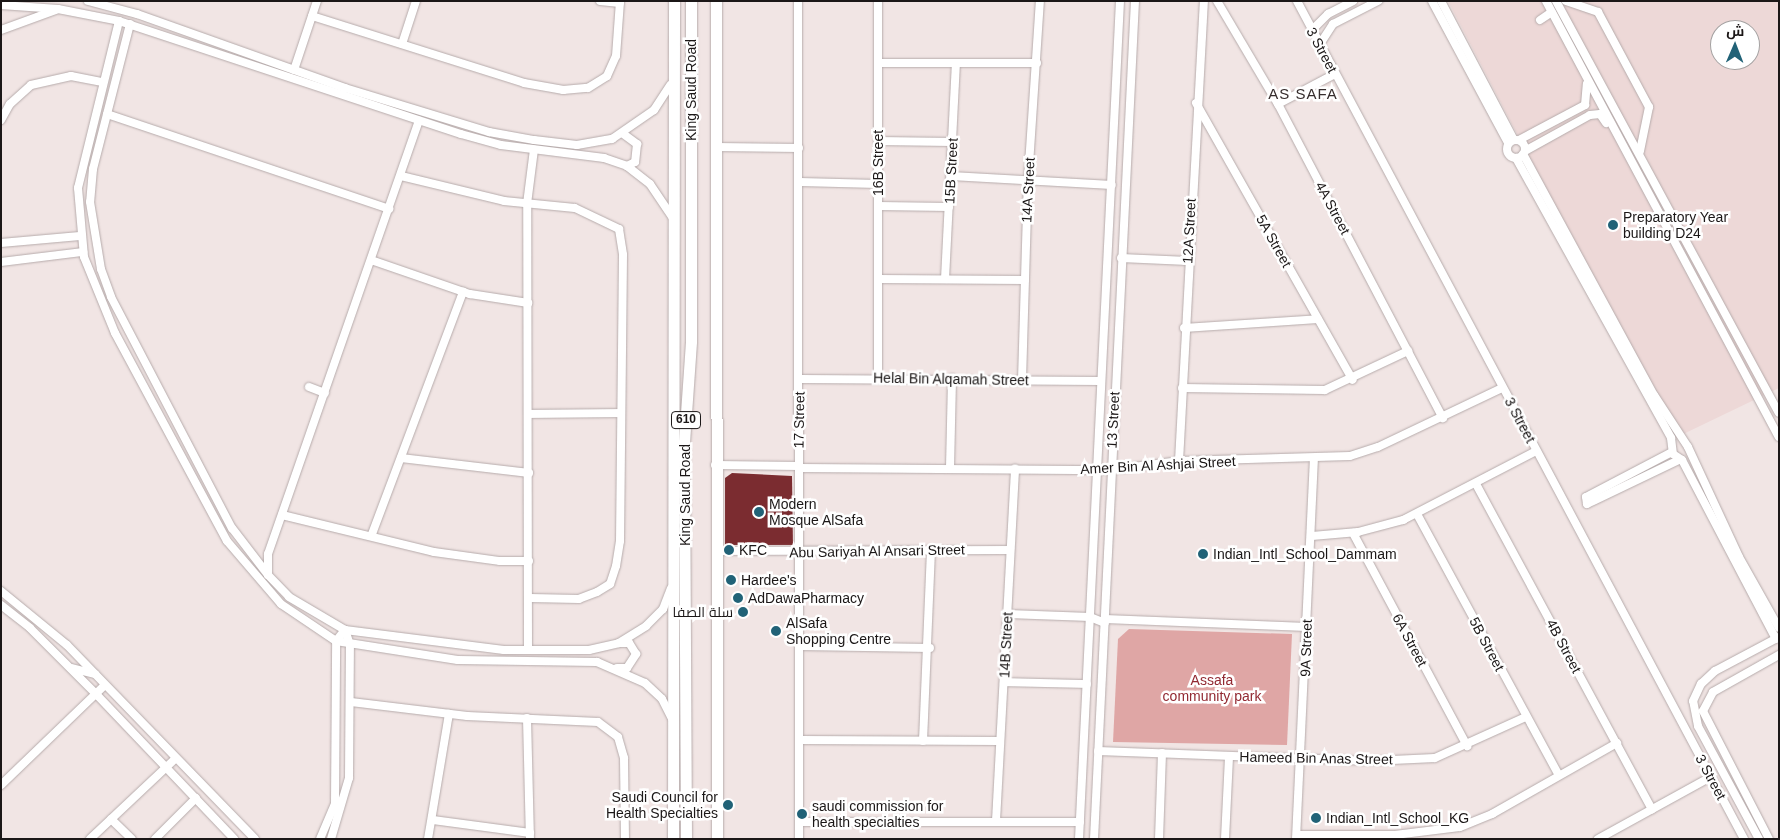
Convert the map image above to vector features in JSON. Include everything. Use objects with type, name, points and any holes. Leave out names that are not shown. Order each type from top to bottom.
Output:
[{"type":"main road","points":[[673,839],[671,588],[677,226],[674,1]]},
{"type":"main road","name":"King Saud Road","points":[[686,839],[684,442],[692,340],[690,1]]},
{"type":"main road","name":"King Saud Road","points":[[716,1],[717,839]]},
{"type":"street","points":[[89,1],[182,29],[294,70],[489,132],[577,145],[612,139],[622,133],[654,110],[670,85]]},
{"type":"street","points":[[294,70],[317,1]]},
{"type":"street","points":[[402,44],[416,1]]},
{"type":"street","points":[[312,16],[524,84],[563,90],[588,88],[607,76],[616,56],[620,2],[600,1]]},
{"type":"street","name":"17 Street","points":[[798,1],[798,148],[800,182],[799,839]]},
{"type":"street","name":"16B Street","points":[[878,1],[878,377]]},
{"type":"street","name":"14A Street","points":[[1022,380],[1028,180],[1040,1]]},
{"type":"street","name":"13 Street","points":[[1079,839],[1120,1]]},
{"type":"street","name":"13 Street","points":[[1094,839],[1135,1]]},
{"type":"street","name":"12A Street","points":[[1179,461],[1196,103],[1204,1]]},
{"type":"street","name":"4A Street","points":[[1217,1],[1278,104],[1443,418]]},
{"type":"street","name":"3 Street","points":[[1297,1],[1744,839]]},
{"type":"street","points":[[1312,30],[1328,14],[1353,1]]},
{"type":"street","points":[[1320,44],[1334,24],[1378,1]]},
{"type":"street","points":[[1432,1],[1514,141]]},
{"type":"street","points":[[1441,1],[1671,438],[1672,450],[1683,458],[1779,628]]},
{"type":"street","points":[[1546,1],[1779,437]]},
{"type":"street","points":[[1556,1],[1640,151],[1779,413]]},
{"type":"street","points":[[1566,1],[1598,12],[1649,107],[1640,151]]},
{"type":"street","points":[[1,5],[58,9],[119,21],[419,121],[502,145],[604,158],[627,166],[650,184],[677,226]]},
{"type":"street","points":[[1,30],[58,9]]},
{"type":"street","points":[[1540,20],[1552,12]]},
{"type":"street","points":[[1328,14],[1334,24]]},
{"type":"street","points":[[119,21],[102,82],[78,188],[80,236],[92,281],[115,333],[227,541],[281,604],[336,641],[350,645],[458,660],[597,662],[615,668],[657,694],[672,720]]},
{"type":"street","points":[[130,24],[93,169],[90,202],[101,269],[112,297],[232,528],[268,575],[289,597],[345,630],[435,644],[589,650],[619,643],[628,643],[636,654],[627,668],[615,668]]},
{"type":"street","points":[[878,63],[1037,63]]},
{"type":"street","name":"15B Street","points":[[946,279],[956,63]]},
{"type":"street","points":[[1278,104],[1335,74]]},
{"type":"street","points":[[1,120],[10,104],[31,86],[71,76],[102,82]]},
{"type":"street","points":[[1586,77],[1589,92],[1585,105],[1514,141],[1506,151],[1521,154],[1596,113],[1616,134]]},
{"type":"street","name":"5A Street","points":[[1196,103],[1353,380]]},
{"type":"street","points":[[106,114],[389,209]]},
{"type":"street","points":[[268,575],[268,554],[419,121]]},
{"type":"street","points":[[622,133],[634,139],[638,152],[635,162],[627,166]]},
{"type":"street","points":[[878,141],[952,142]]},
{"type":"street","points":[[716,147],[798,148]]},
{"type":"street","points":[[528,648],[530,598],[527,204],[534,149]]},
{"type":"street","points":[[1521,154],[1684,443],[1683,458],[1777,638],[1715,671],[1701,684],[1693,701],[1698,726],[1758,839]]},
{"type":"street","points":[[401,176],[527,204],[574,208],[619,229],[623,255],[620,541],[610,584],[580,598],[530,598]]},
{"type":"street","points":[[951,176],[1112,185]]},
{"type":"street","points":[[800,182],[878,184]]},
{"type":"street","points":[[878,206],[949,207]]},
{"type":"street","points":[[1,243],[80,236]]},
{"type":"street","points":[[1,262],[84,252]]},
{"type":"street","points":[[1121,258],[1188,261]]},
{"type":"street","points":[[371,260],[463,292],[528,303]]},
{"type":"street","points":[[878,279],[1025,280]]},
{"type":"street","points":[[372,534],[463,292]]},
{"type":"street","points":[[1184,328],[1318,319]]},
{"type":"street","points":[[1182,388],[1324,390],[1353,380],[1408,351]]},
{"type":"street","name":"Helal Bin Alqamah Street","points":[[800,379],[878,377],[1101,381]]},
{"type":"street","points":[[950,468],[952,378]]},
{"type":"street","points":[[309,387],[325,393]]},
{"type":"street","name":"Amer Bin Al Ashjai Street","points":[[716,465],[1111,470],[1179,461],[1350,456],[1443,418],[1502,388]]},
{"type":"street","points":[[528,414],[621,413]]},
{"type":"street","points":[[1683,458],[1587,504],[1586,497],[1684,443]]},
{"type":"street","points":[[1312,536],[1353,533],[1417,514],[1536,451]]},
{"type":"street","points":[[401,458],[529,473]]},
{"type":"street","name":"9A Street","points":[[1296,837],[1302,760],[1314,458]]},
{"type":"street","name":"14B Street","points":[[996,821],[1008,614],[1009,550],[1015,469]]},
{"type":"street","name":"4B Street","points":[[1476,484],[1652,809]]},
{"type":"street","points":[[282,514],[372,534],[434,552],[500,561],[529,561]]},
{"type":"street","name":"5B Street","points":[[1417,514],[1558,774]]},
{"type":"street","name":"6A Street","points":[[1353,533],[1467,746]]},
{"type":"street","points":[[923,741],[930,648],[931,549]]},
{"type":"street","name":"Abu Sariyah Al Ansari Street","points":[[716,551],[800,553],[931,549],[1009,550]]},
{"type":"street","points":[[619,643],[657,615],[671,588]]},
{"type":"street","points":[[1,591],[67,645],[255,839]]},
{"type":"street","points":[[1,605],[71,668],[234,839]]},
{"type":"street","points":[[1008,614],[1090,617],[1105,621],[1307,627]]},
{"type":"street","points":[[320,839],[335,804],[336,641],[345,630]]},
{"type":"street","points":[[331,839],[349,778],[350,645],[345,630]]},
{"type":"street","points":[[800,646],[930,648]]},
{"type":"street","points":[[1693,701],[1708,697],[1779,655]]},
{"type":"street","points":[[71,668],[95,674]]},
{"type":"street","points":[[1004,682],[1087,684]]},
{"type":"street","points":[[1,785],[97,695],[105,685]]},
{"type":"street","points":[[1708,697],[1703,711],[1706,722],[1769,839]]},
{"type":"street","points":[[351,702],[449,714],[598,722],[618,737],[624,758],[624,839]]},
{"type":"street","points":[[428,839],[433,820],[449,714]]},
{"type":"street","name":"Hameed Bin Anas Street","points":[[1098,751],[1302,760],[1435,758],[1467,746],[1526,717]]},
{"type":"street","points":[[433,820],[530,836],[527,718]]},
{"type":"street","points":[[800,740],[1000,742]]},
{"type":"street","points":[[1296,837],[1395,835],[1460,827],[1492,814],[1558,774],[1617,743]]},
{"type":"street","points":[[1159,839],[1162,753]]},
{"type":"street","points":[[1225,839],[1228,756]]},
{"type":"street","points":[[90,839],[176,758]]},
{"type":"street","points":[[1598,839],[1711,777]]},
{"type":"street","points":[[155,839],[196,798]]},
{"type":"street","points":[[111,819],[132,839]]},
{"type":"street","points":[[799,822],[1080,822]]},
{"type":"shaded area","points":[[1448,1],[1779,1],[1779,388],[1675,438]]},
{"type":"green space","name":"Assafa community park","points":[[1129,629],[1292,634],[1287,745],[1113,742],[1118,639]]},
{"type":"building","name":"Modern Mosque AlSafa","points":[[732,473],[792,476],[793,545],[725,545],[725,478]]},
{"type":"place","name":"Preparatory Year building D24","points":[[1613,225]]},
{"type":"place","name":"Modern Mosque AlSafa","points":[[759,512]]},
{"type":"place","name":"KFC","points":[[729,550]]},
{"type":"place","name":"Indian_Intl_School_Dammam","points":[[1203,554]]},
{"type":"place","name":"Hardee's","points":[[731,580]]},
{"type":"place","name":"AdDawaPharmacy","points":[[738,598]]},
{"type":"place","name":"سلة الصفا","points":[[743,612]]},
{"type":"place","name":"AlSafa Shopping Centre","points":[[776,631]]},
{"type":"place","name":"Saudi Council for Health Specialties","points":[[728,805]]},
{"type":"place","name":"saudi commission for health specialties","points":[[802,814]]},
{"type":"place","name":"Indian_Intl_School_KG","points":[[1316,818]]},
{"type":"district","name":"AS SAFA","points":[[1303,94]]}]
